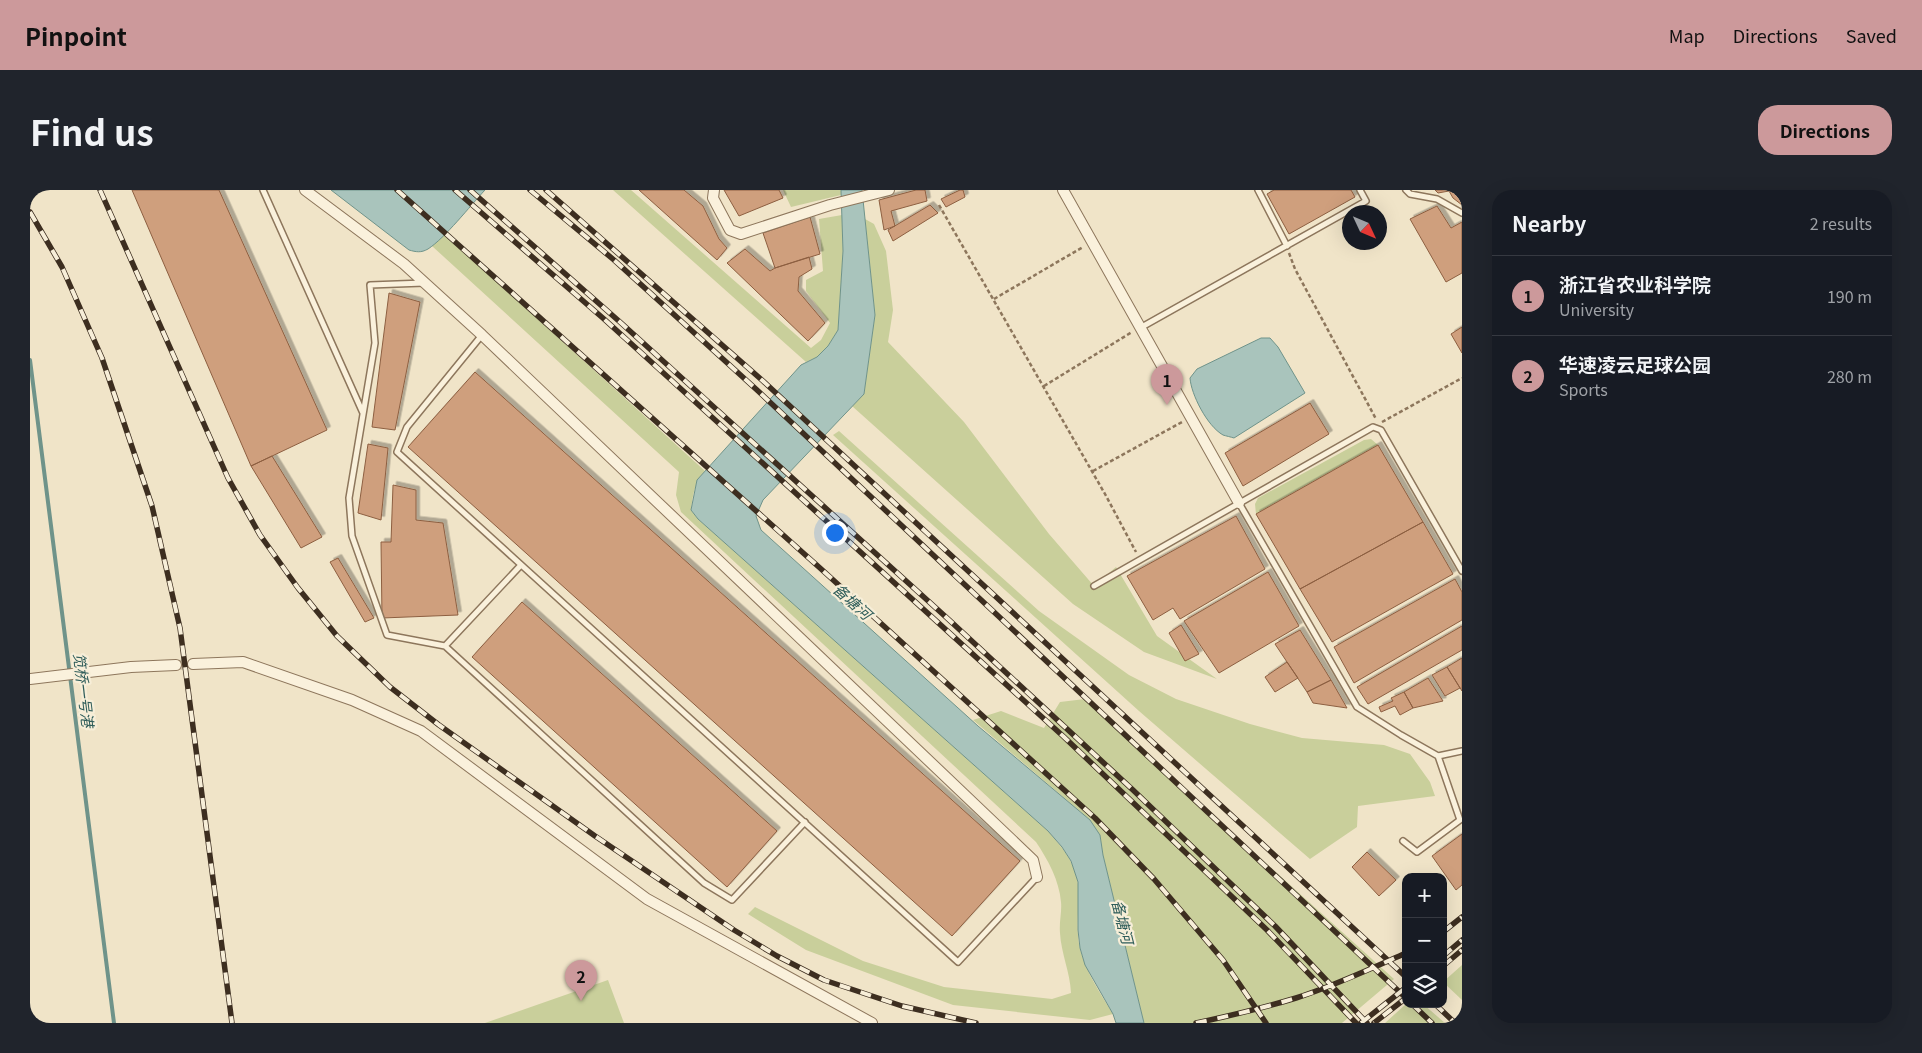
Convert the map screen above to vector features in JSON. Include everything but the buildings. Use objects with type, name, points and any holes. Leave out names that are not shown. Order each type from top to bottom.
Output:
[{"type":"street","points":[[305,190],[404,264],[482,335],[1033,860],[1037,877]]},
{"type":"street","points":[[714,190],[713,198],[730,230],[741,234],[830,205],[889,190]]},
{"type":"street","points":[[1063,190],[1091,243],[1239,503]]},
{"type":"street","points":[[193,664],[243,662],[352,700],[421,731],[647,899],[872,1023]]},
{"type":"street","points":[[30,679],[131,667],[176,665]]},
{"type":"lane","points":[[263,190],[363,413]]},
{"type":"lane","points":[[1258,190],[1287,246]]},
{"type":"lane","points":[[1139,328],[1366,201],[1360,190]]},
{"type":"lane","points":[[1406,190],[1410,194],[1437,199],[1462,213]]},
{"type":"lane","points":[[425,283],[370,285],[375,343],[349,498],[352,536],[387,635],[445,646],[704,883],[732,900],[805,822]]},
{"type":"lane","points":[[482,335],[406,427],[397,452],[958,962],[1037,877]]},
{"type":"lane","points":[[1094,586],[1373,428],[1381,430],[1462,571]]},
{"type":"lane","points":[[1239,503],[1357,707],[1438,756],[1462,751]]},
{"type":"lane","points":[[445,646],[521,565]]},
{"type":"lane","points":[[1403,841],[1417,852],[1460,820],[1438,756]]},
{"type":"path","points":[[939,205],[1093,472],[1141,560]]},
{"type":"path","points":[[994,299],[1091,243]]},
{"type":"path","points":[[1287,246],[1295,270],[1379,424],[1462,378]]},
{"type":"path","points":[[1044,386],[1139,328]]},
{"type":"path","points":[[1093,472],[1190,417]]},
{"type":"green space","points":[[613,190],[631,190],[811,348],[821,340],[830,323],[806,291],[806,280],[823,271],[819,219],[842,215],[843,250],[838,330],[828,346],[817,357],[806,362]]},
{"type":"green space","points":[[783,190],[841,190],[841,195],[791,207]]},
{"type":"green space","points":[[865,219],[874,224],[886,251],[893,310],[888,342],[964,422],[1049,534],[1094,586],[1116,567],[1157,636],[1217,679],[1144,652],[1073,604],[852,406],[864,394],[875,315]]},
{"type":"green space","points":[[444,234],[705,471],[696,485],[692,499],[691,510],[698,519],[1048,831],[1067,855],[1077,876],[1080,949],[1094,982],[1113,1014],[1090,1020],[953,1005],[806,950],[748,914],[755,907],[863,961],[944,987],[1052,999],[1071,993],[1061,940],[1060,894],[1052,870],[1036,842],[681,512],[676,495],[679,472],[432,246]]},
{"type":"green space","points":[[839,431],[1039,611],[1129,675],[1176,699],[1250,724],[1302,738],[1384,745],[1410,754],[1430,782],[1435,796],[1358,806],[1357,827],[1310,859],[1139,711],[833,435]]},
{"type":"green space","points":[[1371,439],[1378,445],[1256,514],[1255,504],[1258,498],[1364,440]]},
{"type":"green space","points":[[1085,699],[1394,979],[1342,1023],[1144,1023],[1103,855],[1100,835],[1090,820],[973,720],[1001,711],[1044,728],[1060,702]]},
{"type":"green space","points":[[1462,965],[1462,1000],[1447,986],[1447,978]]},
{"type":"green space","points":[[608,980],[624,1023],[485,1023]]},
{"type":"green space","points":[[1402,1008],[1428,1008],[1445,1023],[1385,1023]]},
{"type":"water","points":[[331,190],[485,190],[435,244],[428,249],[418,252],[409,250]]},
{"type":"water","points":[[841,190],[862,190],[875,315],[864,394],[763,500],[756,516],[761,530],[978,726],[1090,820],[1100,835],[1103,855],[1144,1023],[1116,1023],[1113,1014],[1085,965],[1080,948],[1078,930],[1078,882],[1071,861],[1048,831],[698,519],[691,510],[697,480],[801,365],[817,357],[828,346],[838,330],[843,251]]},
{"type":"water","points":[[1261,338],[1270,338],[1278,347],[1305,393],[1234,438],[1223,435],[1211,425],[1201,409],[1193,392],[1190,378],[1197,369]]},
{"type":"waterway","name":"笕桥一号港","points":[[30,360],[114,1023]]},
{"type":"tunnel","points":[[176,665],[193,664]]},
{"type":"railway","points":[[100,190],[228,478],[260,535],[298,588],[337,636],[390,687],[439,725],[595,836],[734,930],[777,956],[824,980],[902,1006],[976,1023]]},
{"type":"railway","points":[[397,190],[820,568],[1095,818],[1154,879],[1223,960],[1266,1023]]},
{"type":"railway","points":[[455,190],[604,319],[1064,737],[1267,930],[1356,1023]]},
{"type":"railway","points":[[470,190],[620,322],[947,618],[1133,790],[1275,926],[1367,1023]]},
{"type":"railway","points":[[530,190],[614,260],[757,390],[1406,998],[1374,1023]]},
{"type":"railway","points":[[546,190],[763,381],[1402,973]]},
{"type":"railway","points":[[30,212],[62,267],[102,358],[152,506],[180,628],[232,1023]]},
{"type":"railway","points":[[1447,929],[1462,917]]},
{"type":"railway","points":[[1447,953],[1462,940]]},
{"type":"railway","points":[[1447,963],[1462,950]]},
{"type":"railway","points":[[1196,1023],[1296,998],[1338,983],[1402,955]]},
{"type":"railway","points":[[1361,1023],[1402,991]]},
{"type":"railway","points":[[1416,1008],[1432,1023]]},
{"type":"railway","points":[[1439,1008],[1455,1023]]},
{"type":"place","name":"浙江省农业科学院","points":[[1167,405]]},
{"type":"place","name":"华速凌云足球公园","points":[[581,1001]]},
{"type":"water label","name":"备塘河","points":[[852,602]]},
{"type":"water label","name":"备塘河","points":[[1122,922]]}]
